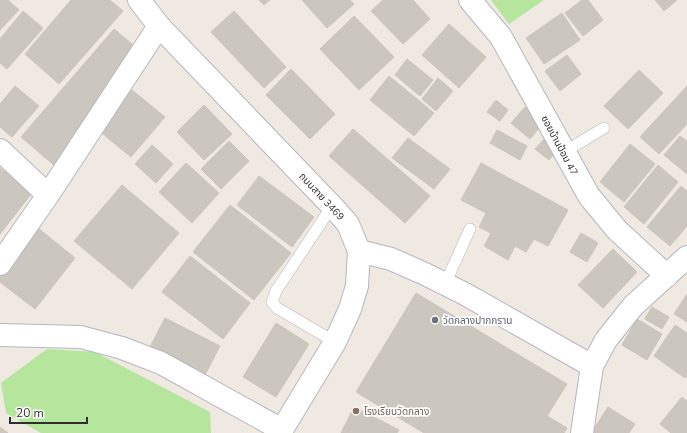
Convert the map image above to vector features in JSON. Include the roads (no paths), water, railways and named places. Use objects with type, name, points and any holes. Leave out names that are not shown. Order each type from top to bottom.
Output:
[{"type":"street","name":"ถนนสาย 3469","points":[[139,0],[159,26],[348,224],[359,251],[357,286],[350,309],[335,342],[281,431]]},
{"type":"street","name":"ซอยบ้านป้อม 47","points":[[470,0],[501,37],[589,196],[617,230],[680,266]]},
{"type":"street","points":[[0,264],[48,195],[159,26]]},
{"type":"street","points":[[0,150],[48,195]]},
{"type":"street","points":[[359,251],[391,259],[444,284],[592,366]]},
{"type":"street","points":[[582,433],[592,366],[606,340],[633,306],[680,266]]},
{"type":"street","points":[[0,335],[81,337],[122,348],[161,363],[281,431]]},
{"type":"lane","points":[[564,152],[604,128]]},
{"type":"lane","points":[[332,206],[276,291],[272,302],[277,308],[335,342]]},
{"type":"lane","points":[[444,284],[470,229]]},
{"type":"place","name":"วัดกลางปากกราน","points":[[435,320]]},
{"type":"place","name":"โรงเรียนวัดกลาง","points":[[356,411]]}]
